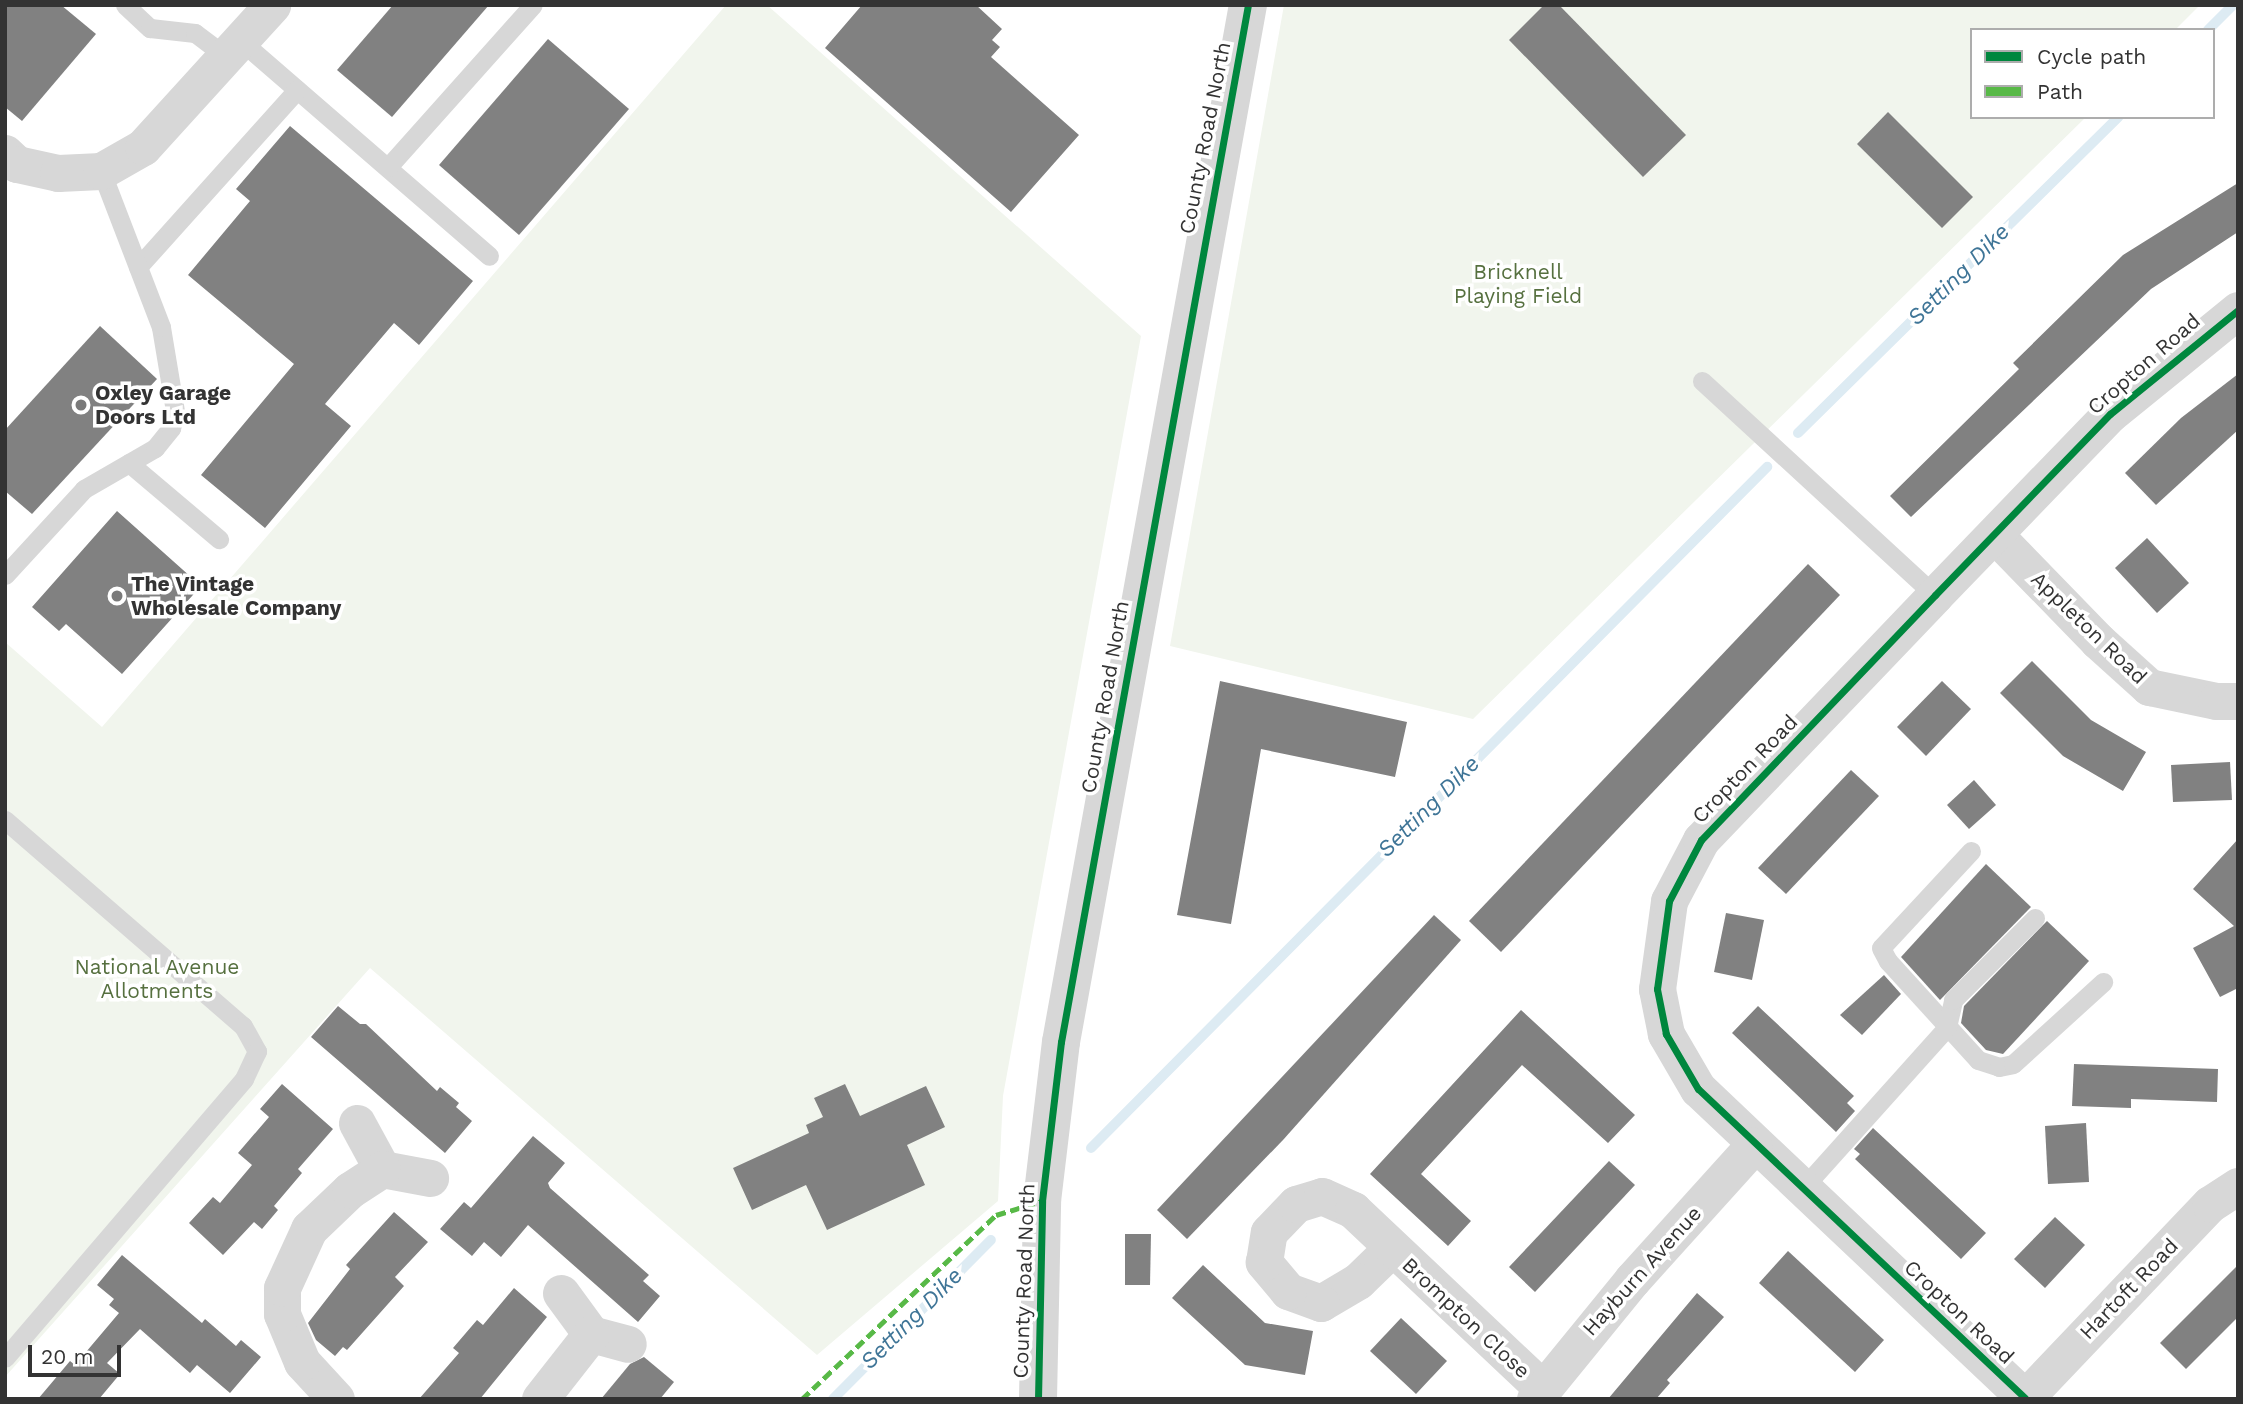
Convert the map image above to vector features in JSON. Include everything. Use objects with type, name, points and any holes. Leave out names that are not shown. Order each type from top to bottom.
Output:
[{"type":"street","points":[[5,153],[17,164],[58,173],[101,171],[143,147],[272,5]]},
{"type":"street","name":"County Road North","points":[[1038,1399],[1042,1201],[1061,1042],[1248,5]]},
{"type":"street","name":"Cropton Road","points":[[2025,1398],[1754,1146],[1698,1089],[1666,1034],[1657,989],[1669,901],[1702,840],[1935,595],[2110,414],[2238,310]]},
{"type":"street","name":"Appleton Road","points":[[1995,535],[2098,641],[2149,687],[2216,701],[2238,701]]},
{"type":"street","points":[[357,1122],[382,1169]]},
{"type":"street","name":"Hayburn Avenue","points":[[1538,1393],[1754,1146]]},
{"type":"street","points":[[336,1399],[302,1362],[282,1314],[282,1288],[309,1229],[350,1190],[382,1169],[430,1178]]},
{"type":"street","name":"Hartoft Road","points":[[2025,1398],[2210,1204],[2238,1186]]},
{"type":"street","name":"Brompton Close","points":[[1392,1248],[1538,1393]]},
{"type":"street","points":[[561,1293],[590,1334],[628,1344]]},
{"type":"street","points":[[540,1399],[590,1334]]},
{"type":"lane","points":[[125,5],[150,28],[195,33],[234,49],[297,90],[489,256]]},
{"type":"lane","points":[[388,167],[533,5]]},
{"type":"lane","points":[[138,267],[297,90]]},
{"type":"lane","points":[[5,575],[84,489],[155,448],[171,428],[176,411],[161,327],[101,171]]},
{"type":"lane","points":[[1702,381],[1935,595]]},
{"type":"lane","points":[[129,463],[219,539]]},
{"type":"lane","points":[[5,820],[243,1026],[257,1051],[244,1079],[5,1358]]},
{"type":"lane","points":[[1971,850],[1881,948],[1888,961],[1978,1059],[1999,1067],[2013,1064],[2103,982]]},
{"type":"lane","points":[[1801,1190],[1947,1027],[1953,1000],[2035,918]]},
{"type":"green space","name":"National Avenue Allotments","points":[[726,5],[767,5],[1141,336],[1003,1096],[998,1201],[817,1355],[370,968],[5,1377],[5,642],[102,727]]},
{"type":"green space","name":"Bricknell Playing Field","points":[[1284,5],[2200,5],[2177,28],[1970,28],[1970,119],[2084,119],[1473,719],[1170,646]]},
{"type":"building","points":[[5,5],[61,5],[96,34],[22,121],[5,107]]},
{"type":"building","points":[[393,5],[489,5],[392,117],[337,70]]},
{"type":"building","points":[[862,5],[976,5],[1002,29],[992,40],[1000,47],[991,57],[1079,135],[1011,212],[825,48]]},
{"type":"building","points":[[1544,5],[1559,5],[1686,135],[1643,177],[1509,40]]},
{"type":"building","points":[[548,39],[629,109],[519,235],[439,165]]},
{"type":"building","points":[[1888,112],[1973,197],[1942,228],[1857,144]]},
{"type":"building","points":[[290,126],[473,281],[419,345],[394,323],[325,404],[351,426],[265,528],[201,475],[294,364],[188,275],[250,201],[236,189]]},
{"type":"building","points":[[2238,183],[2238,232],[2151,289],[1911,517],[1890,496],[2019,369],[2013,363],[2123,255]]},
{"type":"building","name":"Oxley Garage Doors Ltd","points":[[100,326],[157,379],[32,514],[5,491],[5,430]]},
{"type":"building","points":[[2238,374],[2238,430],[2156,505],[2125,473],[2181,418]]},
{"type":"building","name":"The Vintage Wholesale Company","points":[[117,511],[201,586],[122,674],[66,624],[59,631],[32,607]]},
{"type":"building","points":[[2147,538],[2189,583],[2157,613],[2115,568]]},
{"type":"building","points":[[1808,564],[1840,595],[1501,952],[1469,921]]},
{"type":"building","points":[[2032,661],[2091,720],[2146,752],[2123,791],[2063,756],[2000,693]]},
{"type":"building","points":[[1220,681],[1407,722],[1395,777],[1261,749],[1231,924],[1177,915]]},
{"type":"building","points":[[1942,681],[1971,709],[1926,756],[1897,727]]},
{"type":"building","points":[[2230,762],[2232,800],[2173,802],[2171,765]]},
{"type":"building","points":[[1851,770],[1879,796],[1786,894],[1758,868]]},
{"type":"building","points":[[1974,780],[1996,805],[1969,829],[1947,805]]},
{"type":"building","points":[[2238,839],[2238,988],[2220,997],[2193,948],[2234,926],[2193,889]]},
{"type":"building","points":[[1986,864],[2031,907],[1940,1000],[1901,957]]},
{"type":"building","points":[[1726,913],[1764,920],[1752,980],[1714,972]]},
{"type":"building","points":[[1434,915],[1461,940],[1283,1140],[1187,1239],[1157,1210]]},
{"type":"building","points":[[2047,921],[2089,961],[2003,1054],[1986,1050],[1961,1023],[1964,1006]]},
{"type":"building","points":[[1884,975],[1901,994],[1862,1035],[1840,1015]]},
{"type":"building","points":[[338,1006],[360,1024],[366,1024],[437,1091],[440,1087],[459,1103],[456,1107],[472,1121],[445,1153],[311,1037]]},
{"type":"building","points":[[1758,1006],[1854,1096],[1847,1103],[1855,1111],[1836,1132],[1732,1033]]},
{"type":"building","points":[[1521,1010],[1635,1115],[1608,1143],[1522,1065],[1421,1174],[1471,1221],[1448,1246],[1370,1174]]},
{"type":"building","points":[[2074,1064],[2218,1069],[2217,1102],[2131,1099],[2131,1108],[2072,1106]]},
{"type":"building","points":[[282,1084],[333,1129],[298,1169],[302,1173],[274,1206],[278,1210],[262,1229],[254,1222],[223,1255],[189,1223],[213,1197],[220,1203],[252,1165],[238,1153],[269,1117],[260,1109]]},
{"type":"building","points":[[845,1084],[860,1116],[926,1086],[945,1127],[907,1145],[925,1185],[827,1230],[806,1185],[752,1210],[733,1168],[809,1133],[806,1125],[823,1117],[814,1098]]},
{"type":"building","points":[[2086,1123],[2089,1182],[2048,1184],[2045,1126]]},
{"type":"building","points":[[1873,1128],[1986,1233],[1961,1259],[1855,1159],[1860,1154],[1854,1149]]},
{"type":"building","points":[[533,1136],[565,1163],[548,1183],[550,1188],[649,1275],[643,1281],[660,1296],[638,1322],[528,1225],[501,1257],[484,1242],[472,1256],[440,1229],[464,1202],[471,1208]]},
{"type":"building","points":[[1609,1161],[1635,1185],[1535,1292],[1509,1267]]},
{"type":"building","points":[[394,1212],[428,1242],[395,1277],[404,1286],[347,1350],[343,1347],[335,1356],[316,1340],[308,1323],[350,1269],[346,1265]]},
{"type":"building","points":[[2055,1217],[2085,1245],[2045,1288],[2014,1259]]},
{"type":"building","points":[[1125,1234],[1151,1234],[1150,1285],[1125,1285]]},
{"type":"building","points":[[1788,1251],[1884,1340],[1855,1372],[1759,1283]]},
{"type":"building","points":[[122,1255],[202,1323],[205,1319],[236,1346],[241,1340],[261,1357],[230,1393],[197,1365],[190,1373],[140,1329],[107,1363],[120,1374],[99,1399],[38,1399],[70,1361],[75,1365],[119,1313],[109,1305],[114,1299],[97,1285]]},
{"type":"building","points":[[1203,1265],[1265,1323],[1313,1331],[1305,1375],[1245,1365],[1172,1298]]},
{"type":"building","points":[[2238,1265],[2238,1317],[2186,1369],[2160,1343]]},
{"type":"building","points":[[514,1288],[547,1317],[480,1399],[419,1399],[459,1353],[453,1348],[477,1320],[483,1325]]},
{"type":"building","points":[[1697,1293],[1724,1317],[1667,1380],[1670,1383],[1656,1399],[1608,1399]]},
{"type":"building","points":[[1401,1318],[1447,1361],[1416,1394],[1370,1351]]},
{"type":"building","points":[[644,1357],[674,1382],[660,1399],[601,1399],[630,1364]]},
{"type":"waterway","name":"Setting Dike","points":[[2210,28],[2233,5]]},
{"type":"waterway","name":"Setting Dike","points":[[1798,433],[2117,119]]},
{"type":"waterway","name":"Setting Dike","points":[[1091,1148],[1767,467]]},
{"type":"waterway","name":"Setting Dike","points":[[833,1399],[991,1240]]},
{"type":"marked path","points":[[802,1399],[996,1215],[1042,1201]]},
{"type":"cycle path","points":[[1038,1399],[1042,1201],[1061,1042],[1248,5]]},
{"type":"cycle path","points":[[2025,1398],[1698,1089],[1666,1034],[1657,989],[1669,901],[1701,840],[1935,595],[2110,414],[2238,310]]},
{"type":"place","name":"Oxley Garage Doors Ltd","points":[[81,405]]},
{"type":"place","name":"The Vintage Wholesale Company","points":[[117,596]]}]
